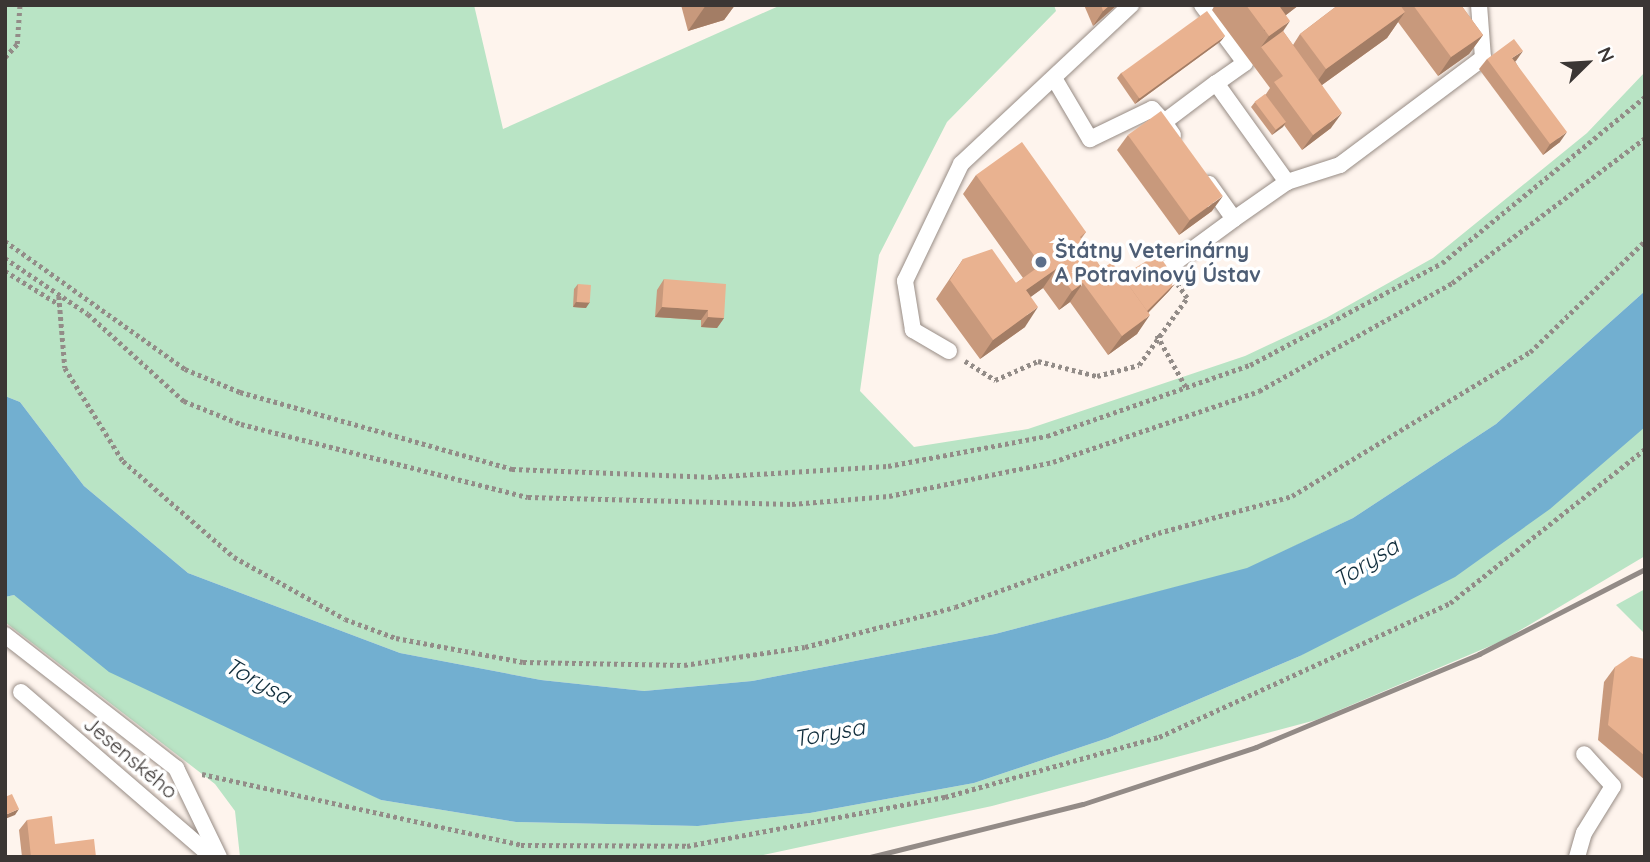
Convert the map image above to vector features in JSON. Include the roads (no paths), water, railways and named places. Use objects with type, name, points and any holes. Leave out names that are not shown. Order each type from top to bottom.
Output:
[{"type":"lane","points":[[949,351],[913,330],[905,281],[961,164],[1131,5]]},
{"type":"lane","points":[[1164,122],[1245,63],[1202,5]]},
{"type":"lane","points":[[1166,269],[1287,182],[1340,165],[1483,58],[1479,5]]},
{"type":"lane","points":[[1054,78],[1090,139],[1152,109],[1234,219]]},
{"type":"lane","points":[[1216,83],[1287,182]]},
{"type":"lane","points":[[5,635],[176,768],[219,857]]},
{"type":"lane","name":"Jesenského","points":[[21,692],[212,857]]},
{"type":"lane","points":[[1577,857],[1584,832],[1614,786],[1584,754]]},
{"type":"water","name":"Torysa","points":[[1645,291],[1645,427],[1550,509],[1455,577],[1300,656],[1108,738],[974,783],[810,813],[698,826],[516,822],[381,800],[109,672],[14,595],[5,597],[5,396],[20,402],[84,486],[188,573],[400,653],[541,680],[644,691],[752,681],[995,634],[1247,568],[1353,518],[1496,424]]},
{"type":"railway","points":[[870,857],[1083,804],[1256,747],[1479,654],[1645,569]]},
{"type":"place","name":"Štátny Veterinárny A Potravinový Ústav","points":[[1041,262]]}]
